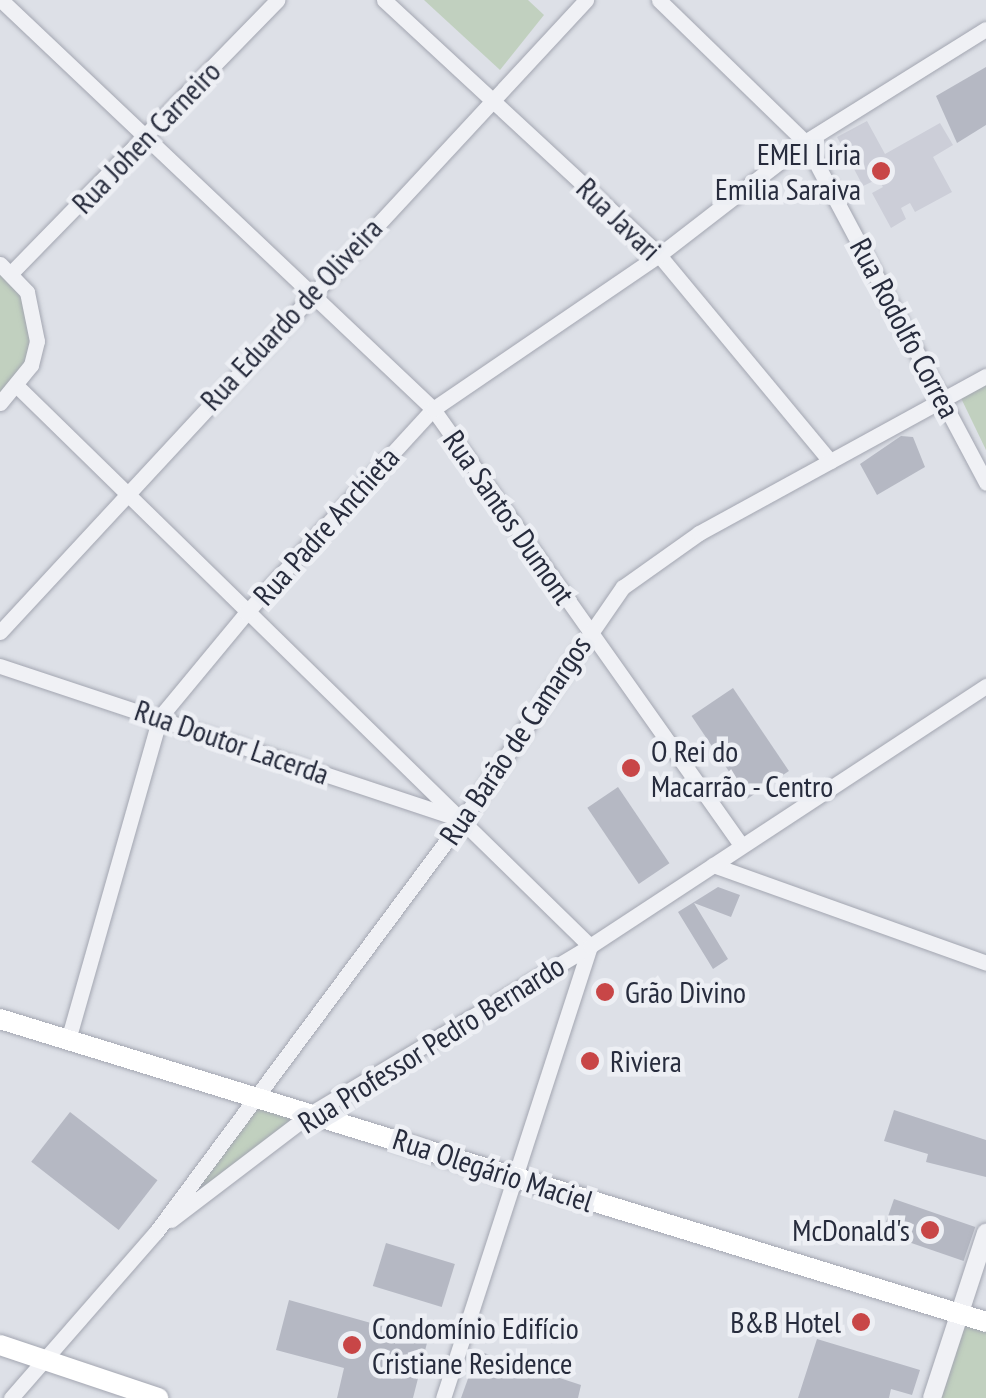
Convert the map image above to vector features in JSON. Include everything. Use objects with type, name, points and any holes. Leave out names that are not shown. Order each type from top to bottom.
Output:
[{"type":"main road","name":"Rua Olegário Maciel","points":[[0,1019],[314,1112],[514,1178],[986,1322]]},
{"type":"main road","points":[[0,1345],[158,1398]]},
{"type":"street","name":"Rua Santos Dumont","points":[[2,0],[308,295],[433,409],[742,845]]},
{"type":"street","name":"Rua Johen Carneiro","points":[[6,268],[146,141],[277,0]]},
{"type":"street","name":"Rua Javari","points":[[384,0],[659,255],[830,461]]},
{"type":"street","name":"Rua Eduardo de Oliveira","points":[[0,632],[308,295],[586,0]]},
{"type":"street","name":"Rua Rodolfo Correa","points":[[659,0],[805,142],[944,398],[986,484]]},
{"type":"street","name":"Rua Padre Anchieta","points":[[68,1040],[160,717],[246,614],[433,409],[659,255],[805,142],[986,29]]},
{"type":"street","points":[[0,403],[18,387],[32,366],[37,328],[27,292],[6,268]]},
{"type":"street","name":"Rua Barão de Camargos","points":[[156,1232],[462,820],[589,630],[623,586],[657,559],[986,376]]},
{"type":"street","points":[[18,387],[122,496],[590,946],[443,1398]]},
{"type":"street","name":"Rua Doutor Lacerda","points":[[0,666],[462,820]]},
{"type":"street","points":[[713,865],[986,686]]},
{"type":"street","points":[[713,865],[986,963]]},
{"type":"street","name":"Rua Professor Pedro Bernardo","points":[[156,1232],[314,1112],[590,946],[713,865]]},
{"type":"street","points":[[11,1398],[41,1359],[156,1232]]},
{"type":"street","points":[[932,1398],[986,1233]]},
{"type":"shaded area","name":"EMEI Liria Emilia Saraiva","points":[[867,121],[885,154],[940,123],[953,145],[933,157],[952,192],[915,212],[910,203],[901,208],[906,219],[891,228],[872,193],[883,187],[878,179],[863,186],[837,137]]},
{"type":"green space","points":[[424,0],[528,0],[544,15],[500,70]]},
{"type":"green space","points":[[0,267],[34,316],[29,364],[0,400]]},
{"type":"green space","points":[[986,383],[986,450],[960,396]]},
{"type":"green space","points":[[258,1095],[313,1112],[156,1232]]},
{"type":"green space","points":[[961,1306],[986,1315],[986,1398],[932,1398]]},
{"type":"building","points":[[986,67],[986,125],[957,143],[936,96]]},
{"type":"building","points":[[901,436],[913,437],[925,467],[877,495],[860,464]]},
{"type":"building","points":[[733,688],[789,771],[747,799],[692,716]]},
{"type":"building","points":[[618,787],[669,863],[639,884],[587,808]]},
{"type":"building","points":[[718,887],[740,895],[731,917],[694,903],[728,959],[713,969],[678,912]]},
{"type":"building","points":[[894,1110],[986,1140],[986,1177],[926,1162],[928,1154],[884,1141]]},
{"type":"building","points":[[70,1112],[157,1180],[119,1230],[31,1162]]},
{"type":"building","name":"McDonald's","points":[[894,1199],[975,1227],[964,1261],[882,1233]]},
{"type":"building","points":[[386,1243],[455,1264],[442,1307],[373,1286]]},
{"type":"building","name":"Condomínio Edifício Cristiane Residence","points":[[289,1300],[428,1339],[413,1398],[337,1398],[344,1368],[276,1350]]},
{"type":"building","points":[[817,1339],[920,1370],[912,1395],[891,1389],[889,1398],[798,1398]]},
{"type":"building","points":[[478,1351],[581,1385],[578,1398],[461,1398]]},
{"type":"place","name":"EMEI Liria Emilia Saraiva","points":[[881,171]]},
{"type":"place","name":"O Rei do Macarrão - Centro","points":[[631,768]]},
{"type":"place","name":"Grão Divino","points":[[605,992]]},
{"type":"place","name":"Riviera","points":[[590,1061]]},
{"type":"place","name":"McDonald's","points":[[930,1230]]},
{"type":"place","name":"B&B Hotel","points":[[861,1322]]},
{"type":"place","name":"Condomínio Edifício Cristiane Residence","points":[[352,1345]]}]
